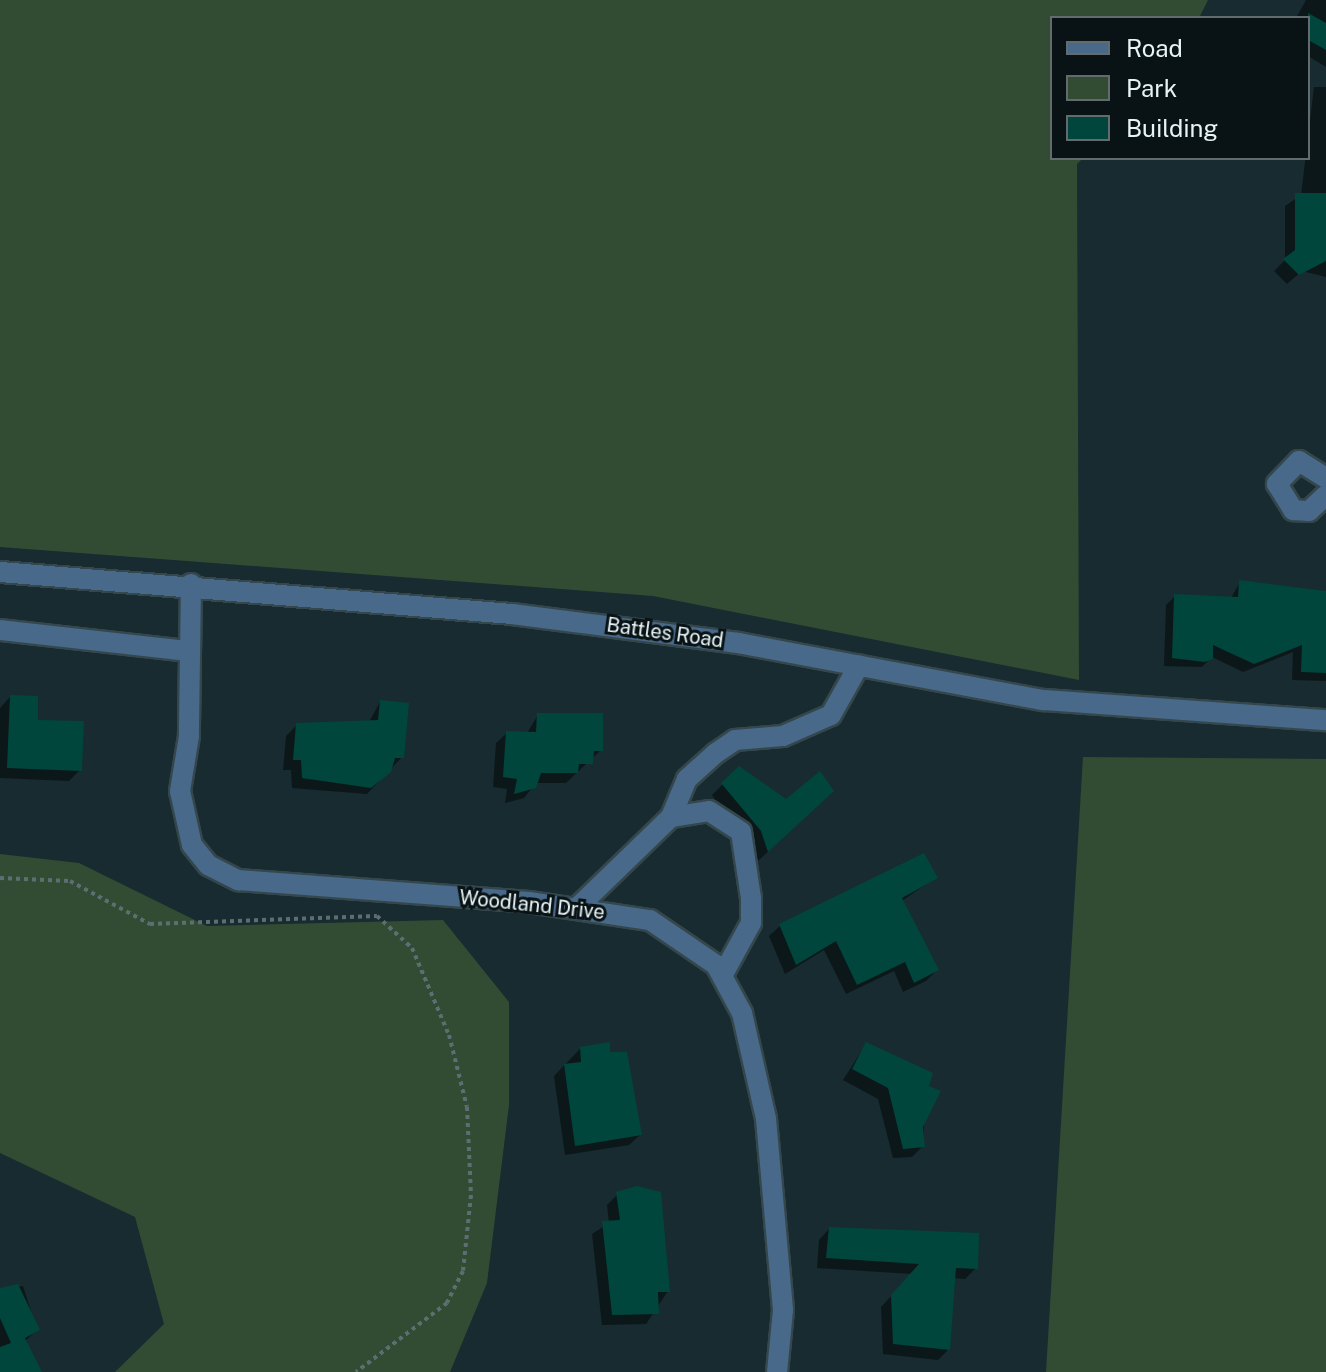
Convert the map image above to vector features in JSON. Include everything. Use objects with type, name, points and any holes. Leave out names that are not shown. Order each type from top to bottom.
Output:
[{"type":"street","points":[[1326,478],[1299,461],[1277,484],[1293,510],[1309,511],[1326,495]]},
{"type":"street","name":"Battles Road","points":[[0,572],[191,584],[661,632],[1044,700],[1326,720]]},
{"type":"street","name":"Woodland Drive","points":[[191,584],[182,820],[208,865],[238,880],[577,908],[674,930],[722,976],[742,1013],[766,1119],[783,1310],[777,1372]]},
{"type":"street","points":[[0,630],[188,651]]},
{"type":"street","points":[[577,908],[671,817],[687,779],[716,753],[735,740],[783,736],[831,715],[859,665]]},
{"type":"street","points":[[671,817],[709,811],[741,832],[751,923],[722,976]]},
{"type":"path","points":[[0,878],[70,881],[150,924],[377,916],[412,948],[449,1035],[467,1107],[471,1195],[463,1271],[447,1303],[356,1372]]},
{"type":"green space","points":[[0,0],[1208,0],[1200,16],[1050,16],[1050,160],[1081,160],[1077,164],[1079,680],[653,596],[0,547]]},
{"type":"green space","points":[[1083,757],[1326,759],[1326,1372],[1046,1372]]},
{"type":"green space","points":[[0,854],[79,863],[207,926],[443,920],[509,1002],[509,1105],[487,1283],[450,1372],[115,1372],[164,1324],[135,1217],[0,1153]]},
{"type":"building","points":[[1308,13],[1326,23],[1326,50],[1310,41]]},
{"type":"building","points":[[1295,193],[1326,193],[1326,261],[1299,275],[1283,259],[1295,250]]},
{"type":"building","points":[[1239,580],[1326,591],[1326,673],[1301,672],[1302,645],[1254,664],[1213,645],[1213,659],[1205,662],[1172,658],[1174,594],[1238,597]]},
{"type":"building","points":[[10,695],[38,696],[38,720],[84,721],[82,771],[7,768]]},
{"type":"building","points":[[380,700],[409,703],[404,758],[395,758],[391,772],[371,788],[302,778],[301,760],[293,760],[296,723],[378,720]]},
{"type":"building","points":[[537,713],[603,713],[603,751],[594,751],[593,764],[579,764],[578,773],[541,773],[536,788],[514,794],[517,779],[503,777],[506,731],[536,732]]},
{"type":"building","points":[[739,766],[786,799],[820,771],[834,791],[768,852],[761,831],[721,783]]},
{"type":"building","points":[[924,853],[938,878],[902,898],[939,970],[914,983],[905,962],[857,985],[836,941],[796,965],[779,924]]},
{"type":"building","points":[[610,1042],[610,1052],[627,1052],[642,1135],[575,1146],[564,1064],[581,1062],[580,1047]]},
{"type":"building","points":[[866,1042],[933,1073],[929,1086],[941,1091],[923,1127],[925,1147],[903,1149],[888,1088],[852,1069]]},
{"type":"building","points":[[637,1186],[661,1192],[670,1292],[658,1292],[659,1314],[612,1315],[602,1221],[620,1220],[616,1192]]},
{"type":"building","points":[[829,1227],[979,1233],[978,1269],[956,1268],[950,1350],[893,1344],[891,1295],[919,1264],[826,1258]]},
{"type":"building","points":[[18,1284],[40,1330],[25,1338],[42,1372],[0,1372],[0,1347],[11,1343],[0,1318],[0,1288]]}]
